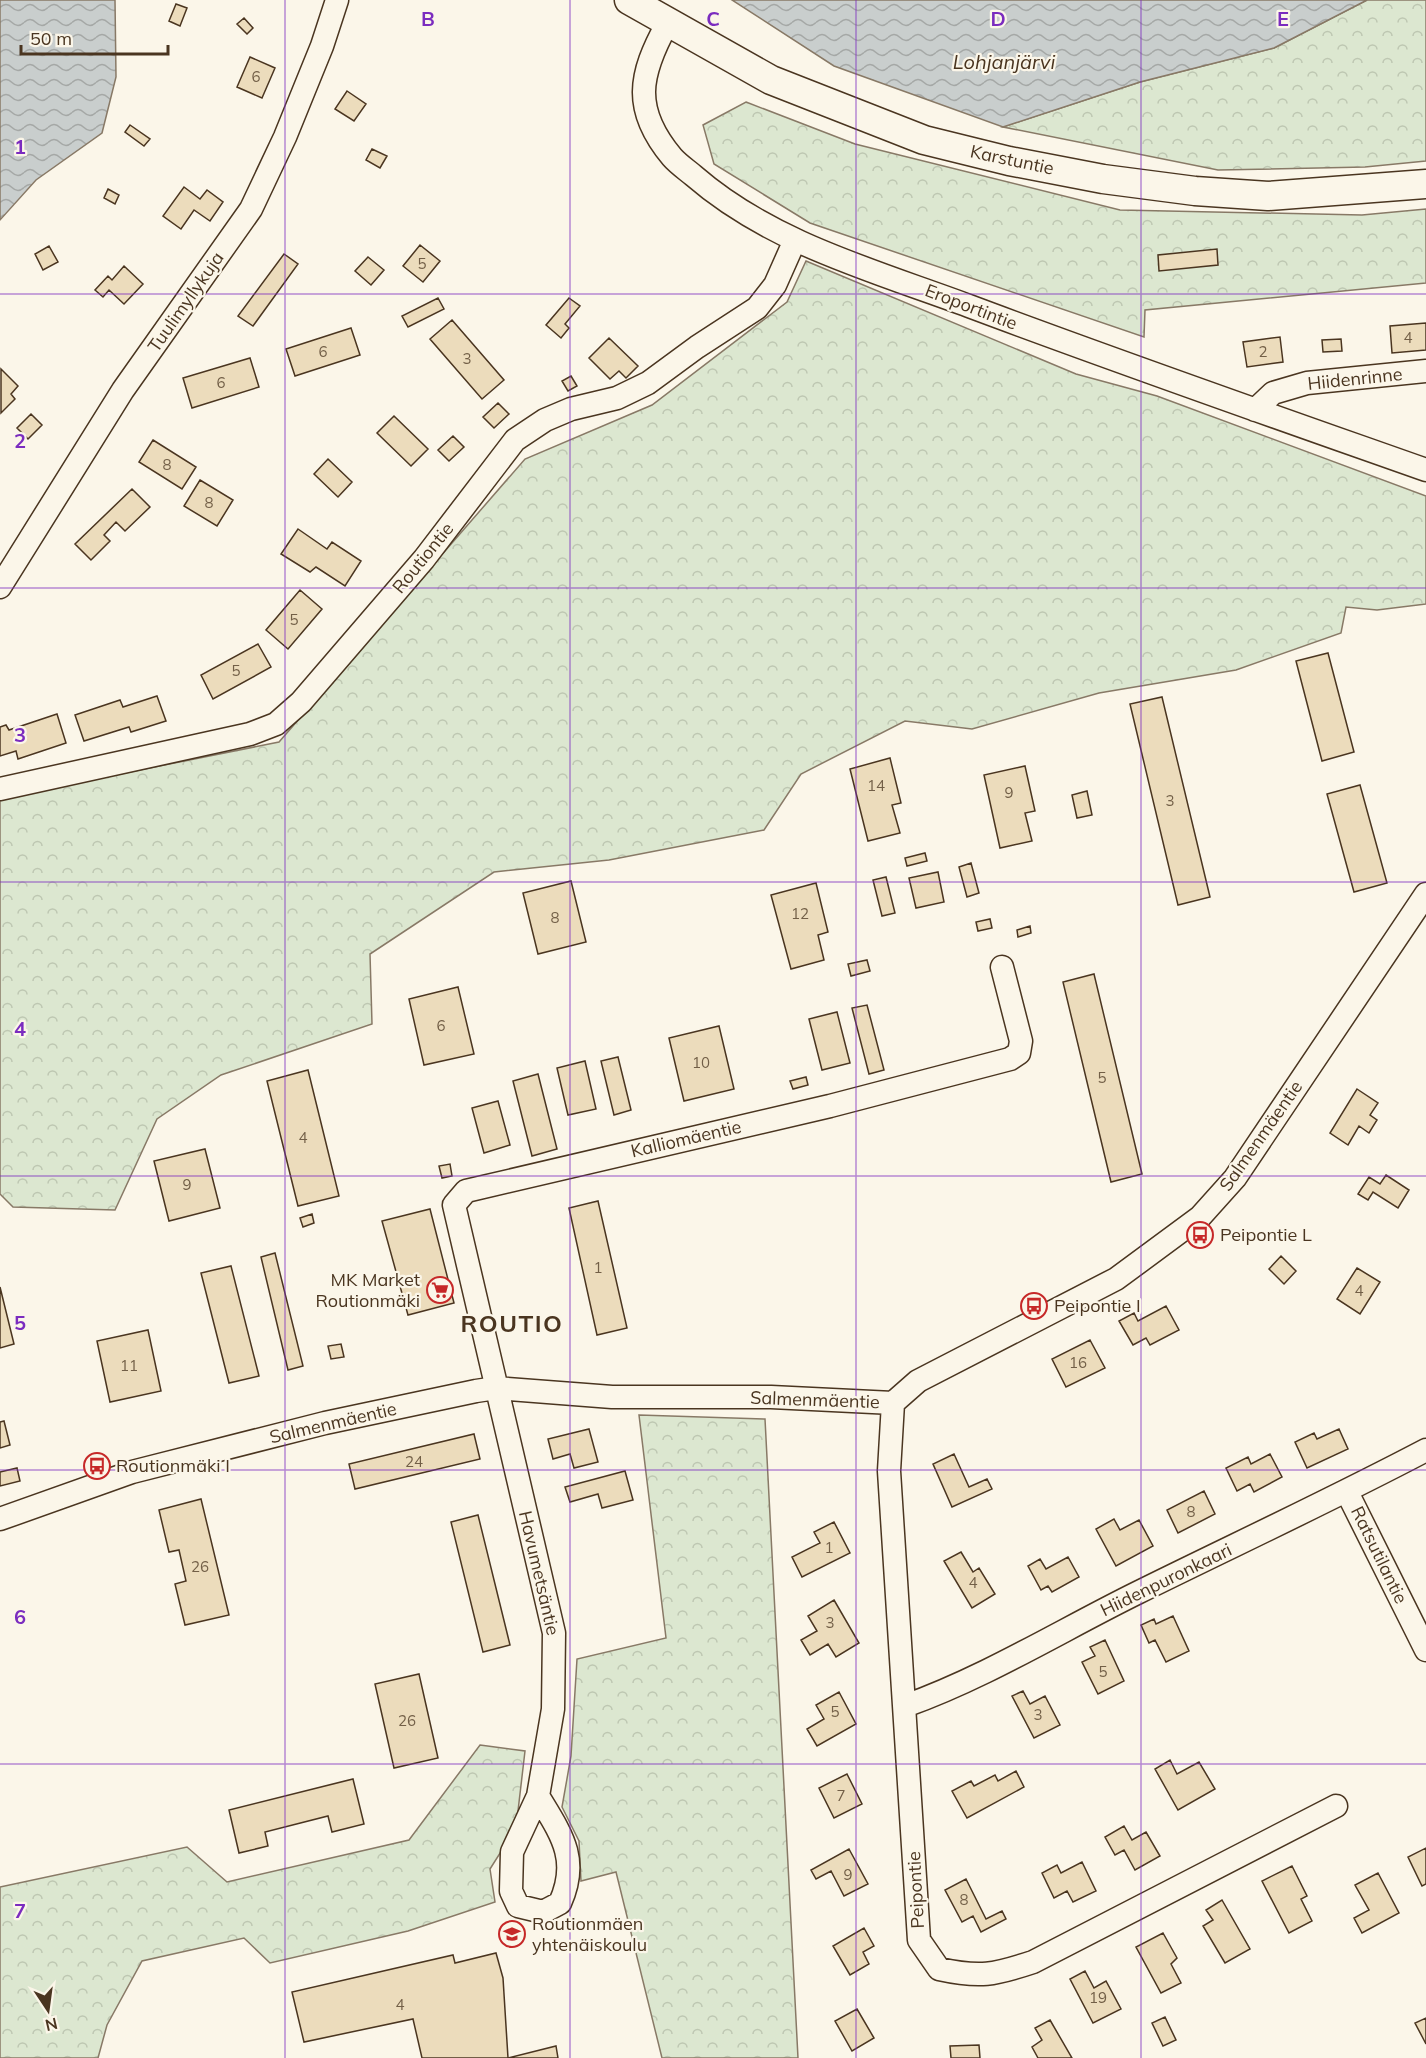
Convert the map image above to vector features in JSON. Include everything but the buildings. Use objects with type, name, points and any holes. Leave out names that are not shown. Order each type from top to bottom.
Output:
[{"type":"main road","name":"Karstuntie","points":[[629,0],[667,24],[771,80],[924,140],[1009,161],[1103,178],[1195,191],[1268,195],[1426,184]]},
{"type":"street","name":"Tuulimyllykuja","points":[[0,587],[123,390],[251,209],[293,117],[322,46],[337,0]]},
{"type":"street","name":"Eroportintie","points":[[667,24],[654,48],[642,88],[653,127],[673,158],[720,199],[795,240],[1095,353],[1426,470]]},
{"type":"street","name":"Routiontie","points":[[0,789],[250,734],[276,724],[301,702],[424,559],[516,441],[545,420],[571,409],[617,398],[648,384],[697,347],[757,308],[775,285],[795,240]]},
{"type":"street","name":"Hiidenrinne","points":[[1256,410],[1273,393],[1307,382],[1426,371]]},
{"type":"street","name":"Salmenmäentie","points":[[0,1519],[132,1472],[325,1424],[496,1389],[612,1397],[771,1397],[893,1403],[918,1381],[1116,1279],[1200,1217],[1235,1178],[1426,894]]},
{"type":"street","name":"Kalliomäentie","points":[[496,1389],[454,1205],[466,1191],[830,1106],[1010,1059],[1018,1053],[1021,1041],[1002,967]]},
{"type":"street","name":"Havumetsäntie","points":[[496,1389],[554,1633],[553,1708],[538,1796]]},
{"type":"street","name":"Peipontie","points":[[893,1403],[889,1471],[919,1940],[939,1969],[970,1976],[996,1974],[1033,1962],[1336,1806]]},
{"type":"street","name":"Hiidenpuronkaari","points":[[905,1706],[953,1689],[1138,1593],[1347,1492],[1426,1450]]},
{"type":"street","name":"Ratsutilantie","points":[[1347,1492],[1426,1650]]},
{"type":"green space","points":[[1367,0],[1426,0],[1426,161],[1365,167],[1218,170],[1003,127],[1140,82],[1274,48]]},
{"type":"green space","points":[[746,102],[855,144],[1120,210],[1362,215],[1426,209],[1426,283],[1145,310],[1144,337],[810,223],[714,164],[703,125]]},
{"type":"green space","points":[[806,261],[1076,374],[1157,396],[1426,496],[1426,604],[1377,610],[1346,607],[1341,633],[1236,670],[1099,693],[972,729],[905,721],[801,774],[764,830],[609,860],[494,872],[370,954],[372,1024],[221,1075],[157,1119],[115,1210],[13,1207],[0,1194],[0,798],[279,742],[525,459],[652,405],[787,302]]},
{"type":"green space","points":[[639,1415],[765,1419],[798,2058],[662,2058],[616,1872],[581,1881],[579,1841],[562,1807],[571,1756],[577,1659],[666,1638]]},
{"type":"green space","points":[[480,1745],[525,1751],[516,1828],[490,1869],[495,1902],[408,1931],[270,1963],[244,1938],[142,1961],[107,2025],[98,2058],[0,2058],[0,1887],[187,1847],[227,1882],[409,1840]]},
{"type":"water","points":[[0,0],[115,0],[116,77],[102,133],[36,180],[0,220]]},
{"type":"water","name":"Lohjanjärvi","points":[[732,0],[1367,0],[1274,48],[1140,82],[1003,127],[834,66]]},
{"type":"place","name":"Peipontie L","points":[[1200,1235]]},
{"type":"place","name":"MK Market Routionmäki","points":[[440,1290]]},
{"type":"place","name":"Peipontie I","points":[[1034,1306]]},
{"type":"place","name":"Routionmäki I","points":[[97,1466]]},
{"type":"place","name":"Routionmäen yhtenäiskoulu","points":[[512,1934]]},
{"type":"district","name":"ROUTIO","points":[[512,1324]]}]
